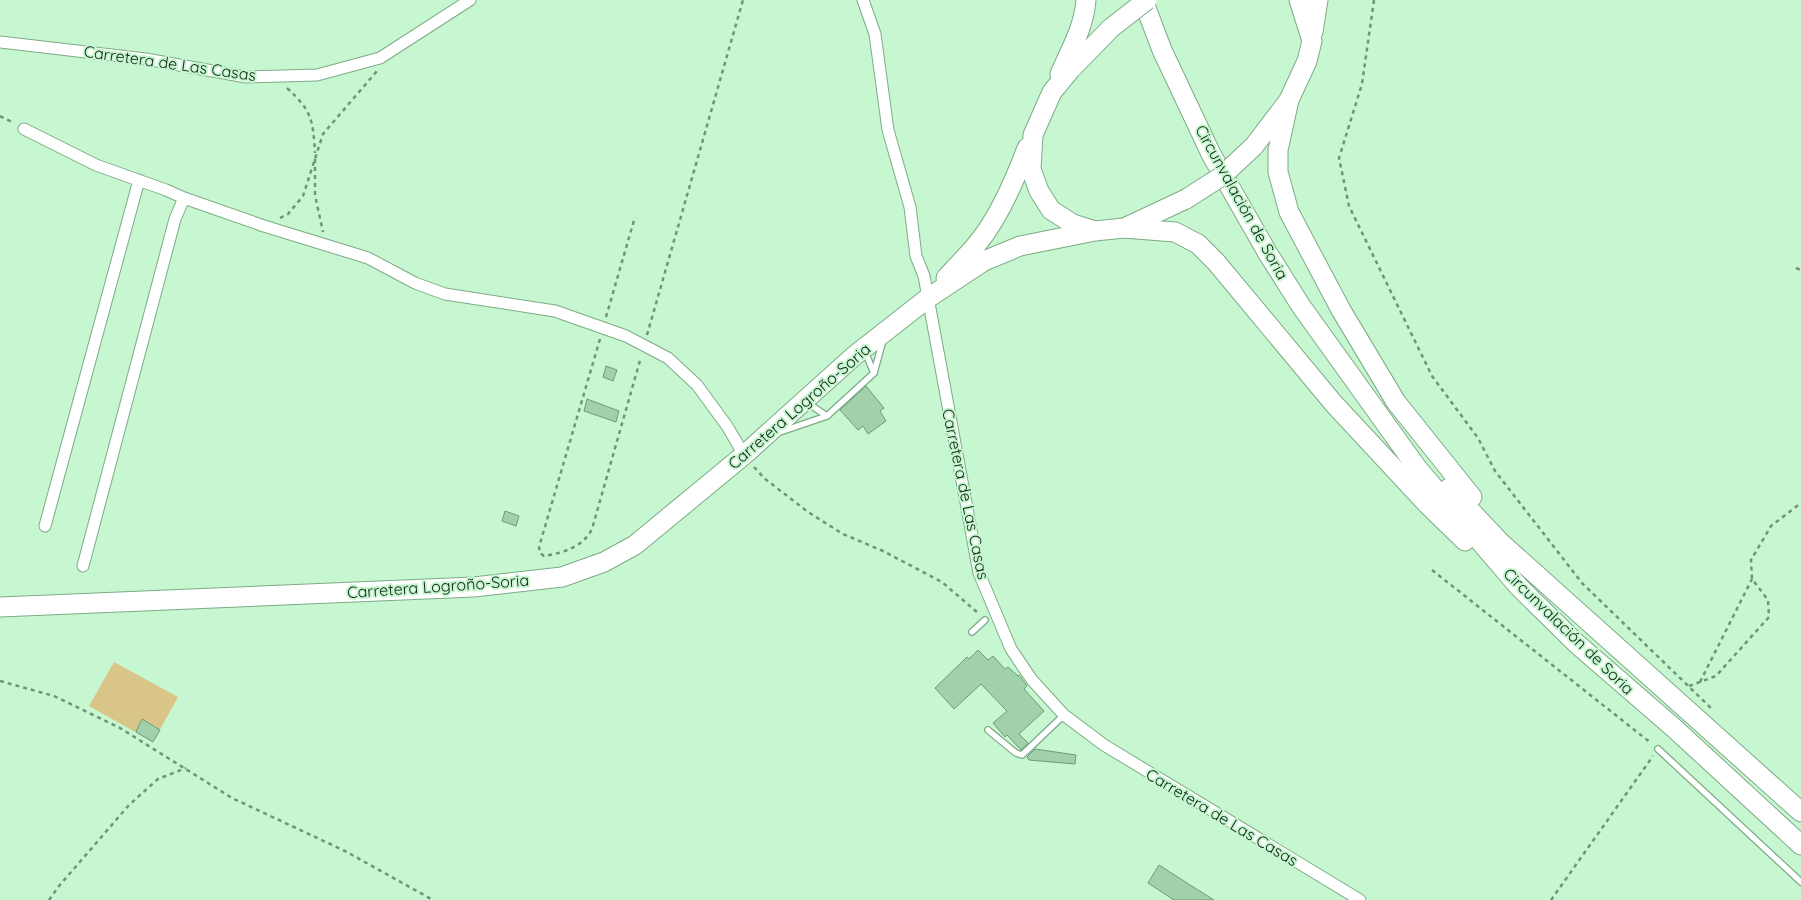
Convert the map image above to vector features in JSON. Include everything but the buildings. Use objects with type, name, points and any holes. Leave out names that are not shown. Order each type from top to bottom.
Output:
[{"type":"highway","points":[[1052,92],[1080,32],[1085,14],[1086,0]]},
{"type":"highway","name":"Circunvalación de Soria","points":[[1143,0],[1162,50],[1211,154],[1267,252],[1301,306],[1418,469],[1518,587],[1577,644],[1681,735],[1801,845]]},
{"type":"highway","points":[[1052,92],[1071,69],[1111,28],[1147,0]]},
{"type":"highway","points":[[1299,0],[1312,41]]},
{"type":"highway","points":[[1318,0],[1307,61],[1289,100],[1278,150],[1278,172],[1289,212],[1341,310],[1396,402],[1475,500],[1552,588]]},
{"type":"highway","name":"Carretera Logroño-Soria","points":[[928,298],[978,243],[999,209],[1017,174],[1052,92]]},
{"type":"highway","points":[[1124,228],[1186,199],[1222,176],[1254,146],[1289,100]]},
{"type":"highway","points":[[1033,135],[1032,170],[1039,191],[1051,210],[1073,224],[1095,231]]},
{"type":"highway","name":"Carretera Logroño-Soria","points":[[0,606],[474,587],[562,577],[604,562],[635,545],[744,456],[886,331],[928,298],[984,261],[1020,246],[1095,231],[1124,228]]},
{"type":"highway","points":[[1124,228],[1175,232],[1198,244],[1216,262],[1334,404],[1428,505],[1474,550],[1518,587]]},
{"type":"highway","name":"Circunvalación de Soria","points":[[1364,392],[1422,459],[1501,543],[1801,812]]},
{"type":"street","name":"Carretera de Las Casas","points":[[0,42],[146,59],[246,77],[317,76],[380,58],[470,0]]},
{"type":"street","name":"Carretera de Las Casas","points":[[863,0],[875,34],[888,130],[910,207],[916,256],[924,276],[980,573],[1011,649],[1032,680],[1064,715],[1104,745],[1360,900]]},
{"type":"street","points":[[24,129],[96,165],[264,226],[368,258],[415,283],[446,294],[555,311],[626,336],[668,358],[697,386],[727,426],[744,456]]},
{"type":"street","points":[[45,526],[139,180]]},
{"type":"street","points":[[83,566],[174,219],[184,198]]},
{"type":"lane","points":[[764,438],[827,416],[874,373],[886,331]]},
{"type":"lane","points":[[864,349],[874,373]]},
{"type":"lane","points":[[804,402],[827,416]]},
{"type":"lane","points":[[972,632],[985,620]]},
{"type":"lane","points":[[988,730],[1016,753],[1022,755],[1064,715]]},
{"type":"lane","points":[[1658,749],[1801,882]]},
{"type":"path","points":[[1374,0],[1362,84],[1339,158],[1349,206],[1432,376],[1478,438],[1494,471],[1582,583],[1717,714]]},
{"type":"path","points":[[264,226],[288,214],[303,196],[323,134],[382,66],[389,52]]},
{"type":"path","points":[[263,77],[287,88],[303,103],[313,122],[315,195],[323,232],[334,248]]},
{"type":"path","points":[[0,116],[24,129]]},
{"type":"path","points":[[1796,268],[1801,270]]},
{"type":"path","points":[[744,456],[764,478],[808,512],[843,534],[883,551],[942,582],[985,620]]},
{"type":"path","points":[[1700,682],[1752,579],[1751,560],[1771,526],[1801,503]]},
{"type":"path","points":[[1432,570],[1658,749],[1551,900]]},
{"type":"path","points":[[1689,686],[1716,676],[1769,617],[1768,600],[1752,579]]},
{"type":"path","points":[[0,681],[54,696],[120,728],[232,798],[345,851],[433,900]]},
{"type":"path","points":[[49,900],[129,805],[158,779],[186,768]]},
{"type":"shaded area","points":[[114,662],[178,697],[153,742],[89,706]]}]
